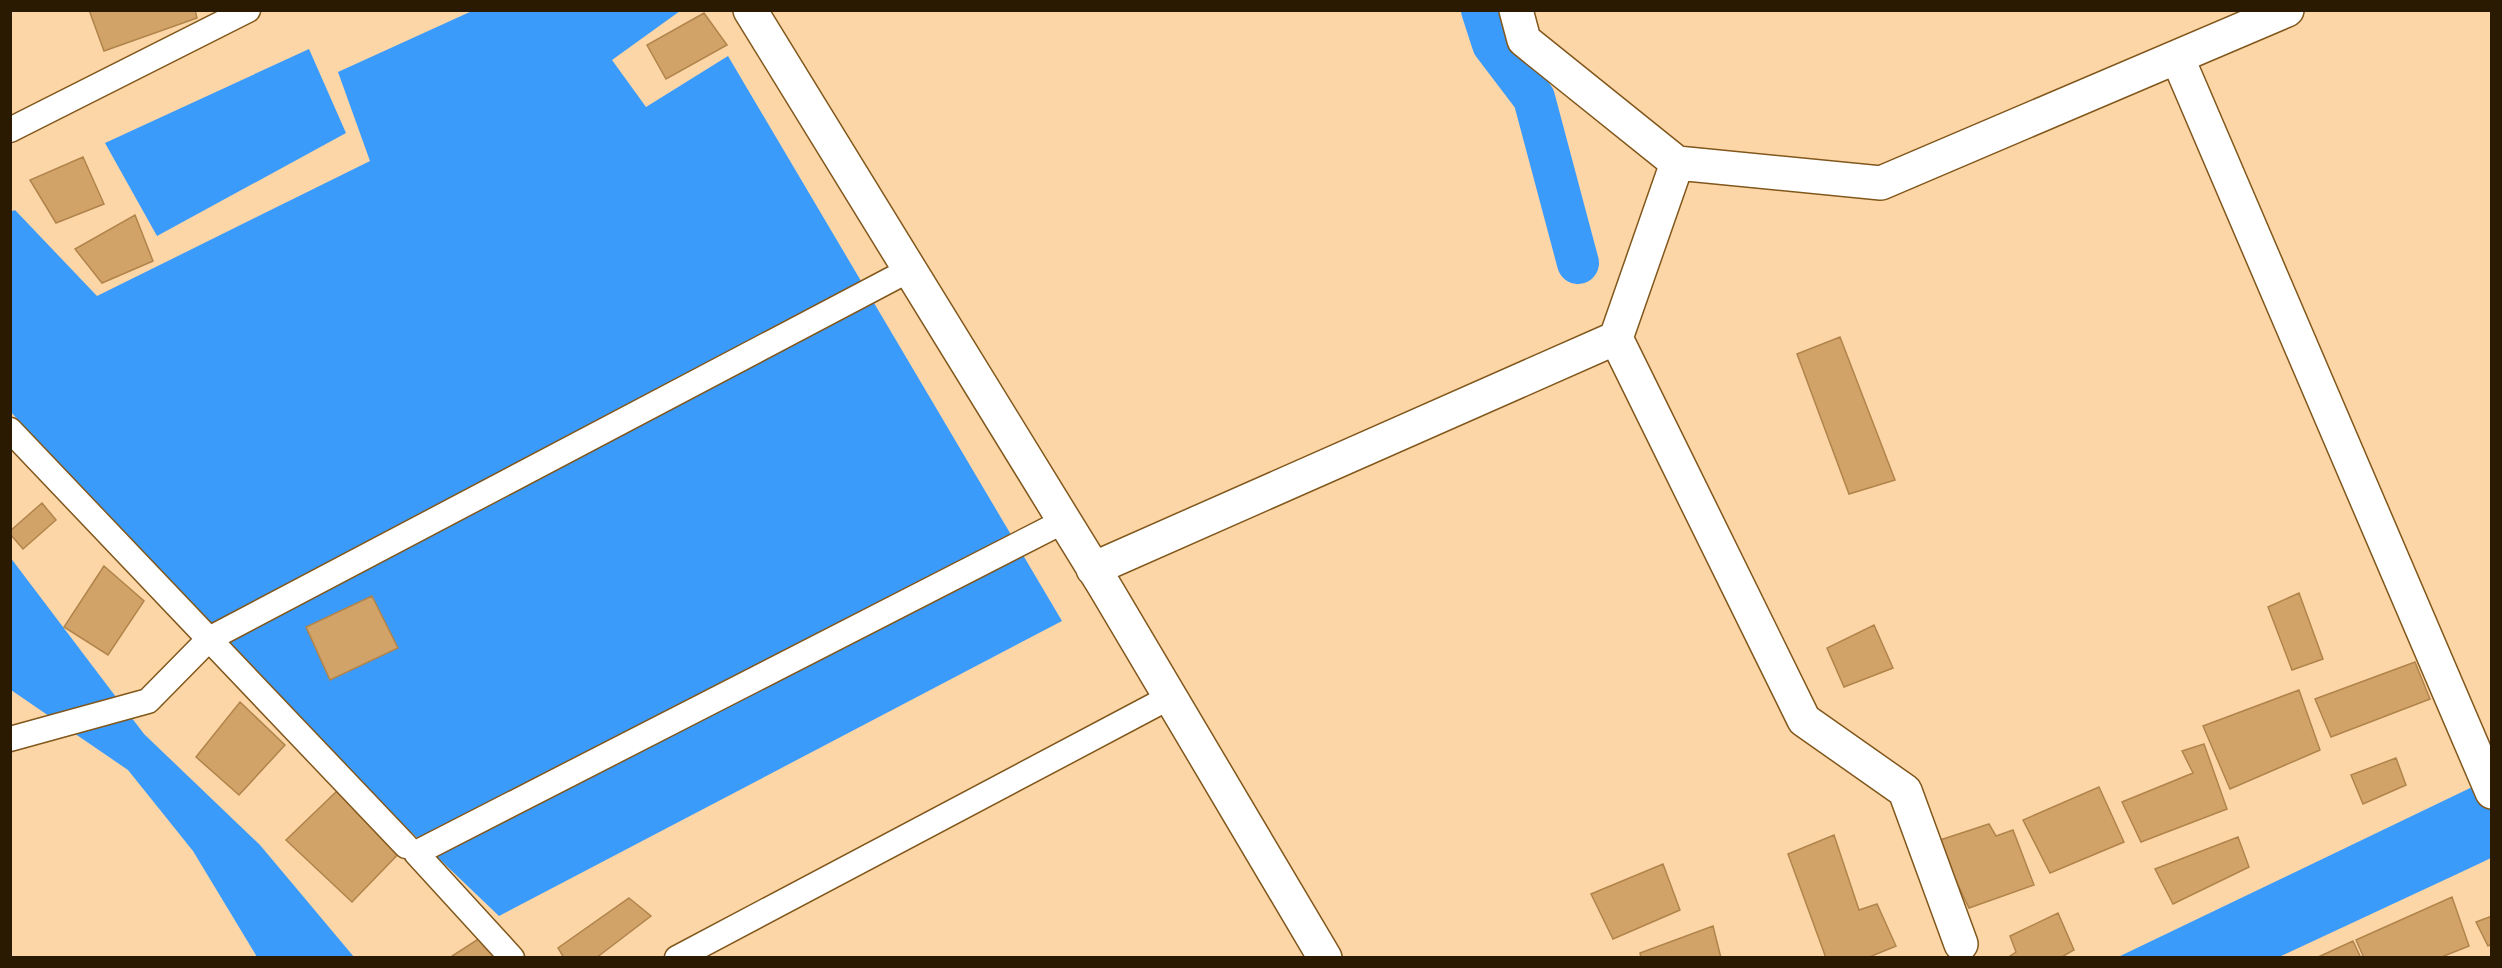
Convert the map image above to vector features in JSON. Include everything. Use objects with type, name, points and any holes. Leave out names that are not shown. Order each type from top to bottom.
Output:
[{"type":"street","points":[[750,10],[1064,521],[1324,957]]},
{"type":"street","points":[[1516,10],[1524,40],[1677,163],[1881,183],[2178,59],[2287,10]]},
{"type":"street","points":[[2178,59],[2492,792]]},
{"type":"street","points":[[1677,163],[1616,338],[1804,720],[1905,791],[1961,944]]},
{"type":"street","points":[[1093,569],[1616,338]]},
{"type":"lane","points":[[10,130],[248,10]]},
{"type":"lane","points":[[10,739],[148,701],[209,639],[909,270]]},
{"type":"lane","points":[[10,430],[406,846]]},
{"type":"lane","points":[[512,957],[416,853],[1064,521]]},
{"type":"lane","points":[[677,957],[1170,697]]},
{"type":"water","points":[[472,11],[680,11],[612,60],[646,107],[728,56],[1062,621],[499,916],[209,639],[11,412],[10,212],[15,210],[97,296],[370,161],[338,72]]},
{"type":"water","points":[[309,49],[346,133],[157,236],[105,143]]},
{"type":"water","points":[[10,557],[144,734],[260,845],[354,957],[257,957],[193,851],[128,770],[11,690]]},
{"type":"water","points":[[2491,778],[2491,858],[2279,957],[2116,958]]},
{"type":"building","points":[[89,10],[195,10],[197,18],[104,51]]},
{"type":"building","points":[[704,13],[727,45],[666,79],[647,45]]},
{"type":"building","points":[[83,157],[104,204],[56,223],[30,180]]},
{"type":"building","points":[[135,215],[153,261],[102,283],[75,249]]},
{"type":"building","points":[[1840,337],[1895,480],[1849,494],[1797,354]]},
{"type":"building","points":[[42,503],[56,520],[23,549],[10,531]]},
{"type":"building","points":[[104,566],[144,601],[108,655],[64,627]]},
{"type":"building","points":[[2299,593],[2323,659],[2292,670],[2268,607]]},
{"type":"building","points":[[372,596],[398,648],[330,680],[306,627]]},
{"type":"building","points":[[1874,625],[1893,668],[1844,687],[1827,648]]},
{"type":"building","points":[[2415,662],[2430,699],[2331,737],[2315,699]]},
{"type":"building","points":[[2299,690],[2320,750],[2230,789],[2203,726]]},
{"type":"building","points":[[240,702],[285,745],[239,795],[196,757]]},
{"type":"building","points":[[2204,744],[2227,809],[2141,842],[2122,802],[2193,773],[2182,751]]},
{"type":"building","points":[[2396,758],[2406,785],[2363,804],[2351,775]]},
{"type":"building","points":[[2099,787],[2124,842],[2050,873],[2023,820]]},
{"type":"building","points":[[338,790],[406,846],[352,902],[286,840]]},
{"type":"building","points":[[1989,824],[1996,836],[2013,830],[2034,885],[1969,908],[1937,841]]},
{"type":"building","points":[[1834,835],[1859,910],[1877,904],[1896,946],[1867,958],[1826,958],[1788,854]]},
{"type":"building","points":[[2238,837],[2249,867],[2173,904],[2155,869]]},
{"type":"building","points":[[1663,864],[1680,910],[1613,939],[1591,894]]},
{"type":"building","points":[[2452,897],[2469,946],[2439,958],[2364,958],[2356,940]]},
{"type":"building","points":[[629,898],[651,916],[596,958],[564,958],[558,948]]},
{"type":"building","points":[[2058,913],[2074,950],[2060,958],[2007,958],[2016,952],[2010,936]]},
{"type":"building","points":[[2492,916],[2492,944],[2488,946],[2476,922]]},
{"type":"building","points":[[1713,926],[1721,958],[1641,958],[1640,953]]},
{"type":"building","points":[[483,936],[501,958],[449,958]]},
{"type":"building","points":[[2353,941],[2361,958],[2316,958]]},
{"type":"waterway","points":[[1482,10],[1493,44],[1534,98],[1578,263]]}]
